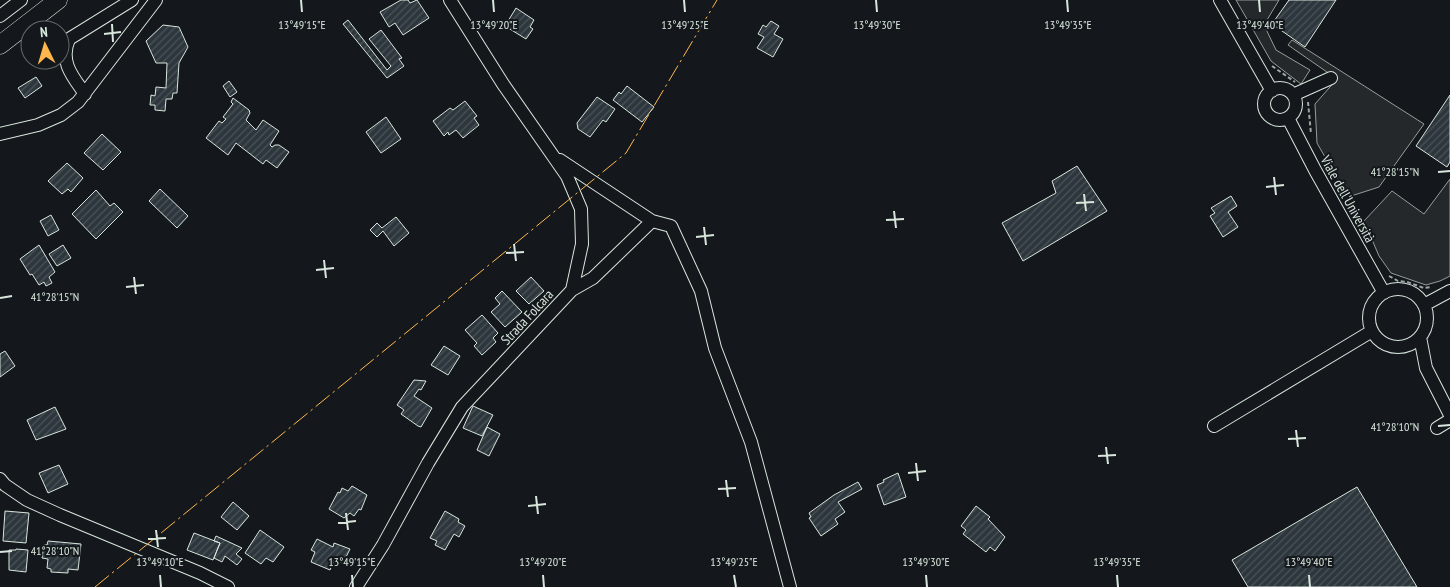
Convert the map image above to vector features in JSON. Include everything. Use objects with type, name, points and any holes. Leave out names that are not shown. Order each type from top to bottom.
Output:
[{"type":"highway","points":[[0,45],[58,0]]},
{"type":"street","points":[[0,16],[22,0]]},
{"type":"street","points":[[85,94],[68,69],[65,57],[69,39],[132,0]]},
{"type":"street","points":[[0,134],[38,125],[60,115],[78,102],[156,0]]},
{"type":"street","name":"Strada Folcara","points":[[356,587],[383,545],[428,463],[462,407],[572,290],[582,244],[582,209],[567,176],[504,84],[450,0]]},
{"type":"street","points":[[1220,0],[1272,91]]},
{"type":"street","points":[[1297,90],[1296,105],[1292,115],[1288,118],[1279,120],[1270,117],[1266,113],[1264,108],[1265,98],[1272,91],[1283,89],[1297,90],[1331,78]]},
{"type":"street","name":"Viale dell'Università","points":[[1288,118],[1314,170],[1384,293]]},
{"type":"street","points":[[554,156],[652,221],[671,226],[701,291],[715,348],[751,442],[790,587]]},
{"type":"street","points":[[572,290],[593,278],[652,221]]},
{"type":"street","points":[[1399,289],[1407,290],[1414,293],[1424,305],[1427,322],[1425,330],[1413,343],[1395,347],[1378,339],[1372,331],[1369,314],[1377,298],[1384,293],[1399,289]]},
{"type":"street","points":[[1424,305],[1450,291]]},
{"type":"street","points":[[1214,426],[1372,331]]},
{"type":"street","points":[[1420,337],[1426,368],[1450,415]]},
{"type":"street","points":[[1404,346],[1426,368]]},
{"type":"street","points":[[1437,428],[1450,420]]},
{"type":"street","points":[[0,479],[5,485],[27,500],[43,508],[200,573],[228,587]]},
{"type":"path","points":[[1269,64],[1297,90]]},
{"type":"path","points":[[1308,98],[1311,135]]},
{"type":"path","points":[[1344,196],[1352,207],[1364,234]]},
{"type":"path","points":[[1386,272],[1391,278],[1398,281],[1424,288],[1436,286]]},
{"type":"shaded area","points":[[1236,0],[1279,0],[1264,25],[1276,50],[1310,70],[1301,84],[1271,61]]},
{"type":"shaded area","points":[[1292,40],[1424,124],[1379,187],[1348,197],[1317,143],[1315,104],[1337,79],[1288,45]]},
{"type":"shaded area","points":[[1450,179],[1450,276],[1426,285],[1391,273],[1379,256],[1364,221],[1392,191],[1424,214]]},
{"type":"building","points":[[401,0],[408,0],[410,3],[417,0],[429,18],[403,35],[395,23],[389,27],[380,12]]},
{"type":"building","points":[[1289,0],[1336,0],[1305,47],[1272,24]]},
{"type":"building","points":[[516,8],[534,20],[530,27],[533,29],[526,39],[505,26]]},
{"type":"building","points":[[348,20],[387,70],[391,66],[369,39],[381,30],[402,58],[399,59],[404,66],[387,78],[343,24]]},
{"type":"building","points":[[771,21],[779,26],[774,34],[783,39],[773,57],[757,48],[764,37],[758,34],[763,25],[766,27]]},
{"type":"building","points":[[163,25],[179,27],[188,47],[179,63],[177,93],[173,93],[172,99],[166,99],[165,111],[155,110],[155,105],[150,105],[151,95],[155,96],[156,87],[166,88],[167,63],[156,63],[146,41]]},
{"type":"building","points":[[36,77],[42,86],[25,98],[18,88]]},
{"type":"building","points":[[229,81],[237,92],[230,97],[223,86]]},
{"type":"building","points":[[627,86],[654,107],[642,122],[613,100]]},
{"type":"building","points":[[1450,95],[1450,162],[1447,167],[1416,146]]},
{"type":"building","points":[[597,97],[615,109],[606,122],[603,120],[590,137],[578,129],[577,123]]},
{"type":"building","points":[[233,98],[249,110],[250,113],[246,120],[256,130],[263,120],[279,131],[270,145],[272,147],[279,145],[289,152],[277,168],[266,160],[263,164],[236,143],[228,155],[206,138],[219,121],[222,123],[226,119],[223,117],[233,104],[231,102]]},
{"type":"building","points":[[465,101],[477,116],[474,118],[479,125],[463,138],[456,130],[449,135],[448,132],[444,136],[433,121],[450,108],[453,110]]},
{"type":"building","points":[[386,117],[401,139],[381,153],[366,132]]},
{"type":"building","points":[[102,134],[121,152],[103,170],[84,153]]},
{"type":"building","points":[[67,163],[83,178],[71,192],[68,189],[62,194],[48,181]]},
{"type":"building","points":[[1077,166],[1107,211],[1023,261],[1002,223],[1056,193],[1052,181]]},
{"type":"building","points":[[160,189],[188,216],[177,228],[149,201]]},
{"type":"building","points":[[96,190],[110,206],[114,203],[123,212],[96,239],[72,214]]},
{"type":"building","points":[[1231,196],[1237,206],[1228,212],[1238,227],[1223,237],[1210,216],[1215,213],[1211,208]]},
{"type":"building","points":[[51,215],[59,230],[48,236],[40,221]]},
{"type":"building","points":[[396,217],[409,233],[394,246],[383,231],[377,237],[370,230],[377,223],[382,228]]},
{"type":"building","points":[[39,245],[55,272],[49,277],[52,283],[46,286],[44,282],[39,285],[20,259]]},
{"type":"building","points":[[63,245],[71,258],[57,266],[49,254]]},
{"type":"building","points":[[531,277],[544,291],[529,304],[516,291]]},
{"type":"building","points":[[502,291],[522,312],[505,327],[491,312],[500,304],[495,298]]},
{"type":"building","points":[[482,315],[498,333],[493,338],[496,342],[482,355],[474,346],[477,343],[465,330]]},
{"type":"building","points":[[444,346],[460,356],[448,375],[431,365]]},
{"type":"building","points":[[5,351],[15,366],[0,377],[0,354]]},
{"type":"building","points":[[414,380],[426,381],[421,390],[419,389],[414,396],[432,408],[421,427],[401,414],[404,410],[397,405]]},
{"type":"building","points":[[473,406],[493,415],[482,436],[463,428]]},
{"type":"building","points":[[55,407],[66,429],[36,440],[27,420]]},
{"type":"building","points":[[487,427],[500,434],[489,456],[477,450]]},
{"type":"building","points":[[59,465],[68,484],[48,493],[39,473]]},
{"type":"building","points":[[898,473],[906,497],[884,505],[877,485]]},
{"type":"building","points":[[858,482],[862,489],[838,502],[845,512],[835,519],[838,524],[821,536],[809,518],[811,517],[809,513],[834,495]]},
{"type":"building","points":[[352,486],[367,495],[361,510],[359,509],[354,516],[350,513],[344,518],[329,509],[342,488],[348,491]]},
{"type":"building","points":[[1357,487],[1417,587],[1248,587],[1232,560]]},
{"type":"building","points":[[233,502],[249,516],[237,530],[221,517]]},
{"type":"building","points":[[976,506],[990,517],[988,519],[1005,537],[995,551],[990,547],[986,552],[963,534],[966,530],[961,526]]},
{"type":"building","points":[[5,511],[29,513],[26,543],[3,541]]},
{"type":"building","points":[[445,511],[459,519],[458,522],[465,526],[459,537],[454,534],[445,550],[435,545],[437,541],[430,538]]},
{"type":"building","points":[[260,530],[284,547],[273,562],[266,558],[261,564],[245,553]]},
{"type":"building","points":[[194,533],[220,543],[213,560],[187,550]]},
{"type":"building","points":[[216,536],[242,548],[236,554],[242,559],[237,565],[225,556],[222,562],[214,558],[220,543],[214,541]]},
{"type":"building","points":[[317,539],[333,547],[334,543],[350,549],[343,563],[335,559],[330,570],[311,562],[315,552],[311,550]]},
{"type":"building","points":[[48,541],[81,544],[78,570],[68,569],[68,573],[51,572],[51,569],[47,568],[48,559],[42,558],[44,545],[47,545]]},
{"type":"building","points":[[9,550],[28,550],[26,572],[9,570]]},
{"type":"power","points":[[95,587],[626,153],[717,0]]}]
